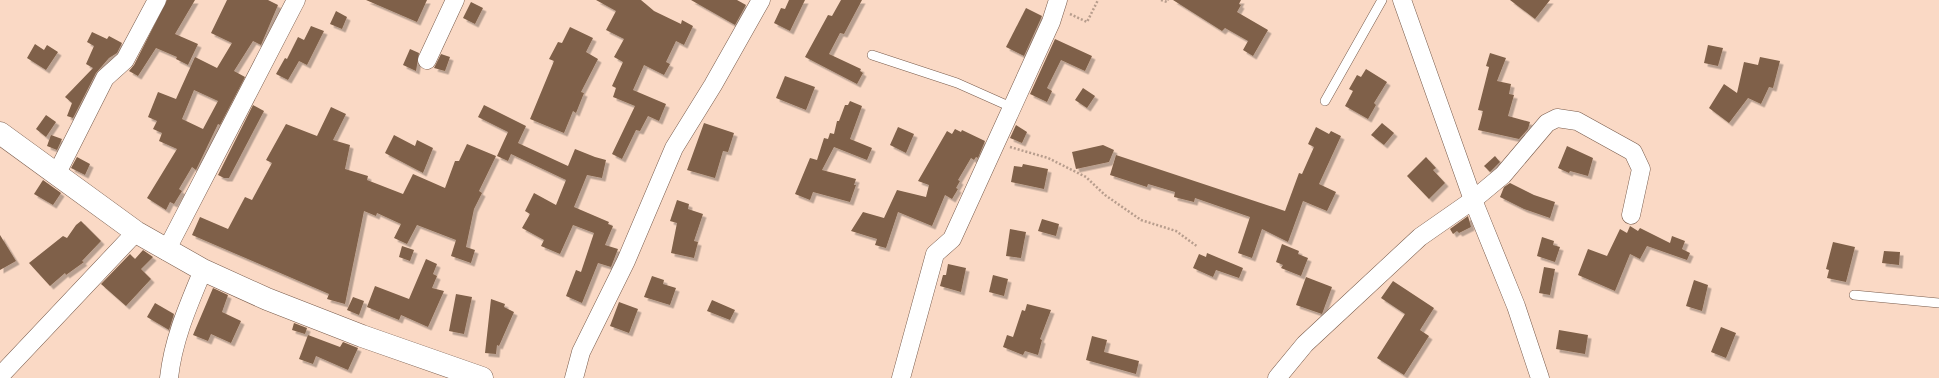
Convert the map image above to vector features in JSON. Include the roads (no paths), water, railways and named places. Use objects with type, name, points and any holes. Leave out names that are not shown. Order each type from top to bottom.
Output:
[{"type":"street","points":[[56,175],[105,78],[124,60],[157,0]]},
{"type":"street","points":[[166,251],[296,0]]},
{"type":"street","points":[[427,60],[455,0]]},
{"type":"street","points":[[574,378],[581,352],[626,261],[674,148],[713,85],[761,0]]},
{"type":"street","points":[[1402,0],[1473,200],[1516,306],[1540,378]]},
{"type":"street","points":[[901,378],[934,254],[952,239],[994,143],[1051,22],[1056,4]]},
{"type":"street","points":[[1277,378],[1306,344],[1420,237],[1473,200],[1504,175],[1547,123],[1557,118],[1576,121],[1633,152],[1641,169],[1631,216]]},
{"type":"street","points":[[0,133],[136,232],[166,251],[203,270],[267,298],[355,333],[482,378]]},
{"type":"street","points":[[0,376],[136,232]]},
{"type":"street","points":[[169,378],[181,325],[203,270]]},
{"type":"lane","points":[[1325,101],[1382,0]]},
{"type":"lane","points":[[872,55],[957,83],[1011,107]]},
{"type":"lane","points":[[1854,295],[1939,303]]}]
